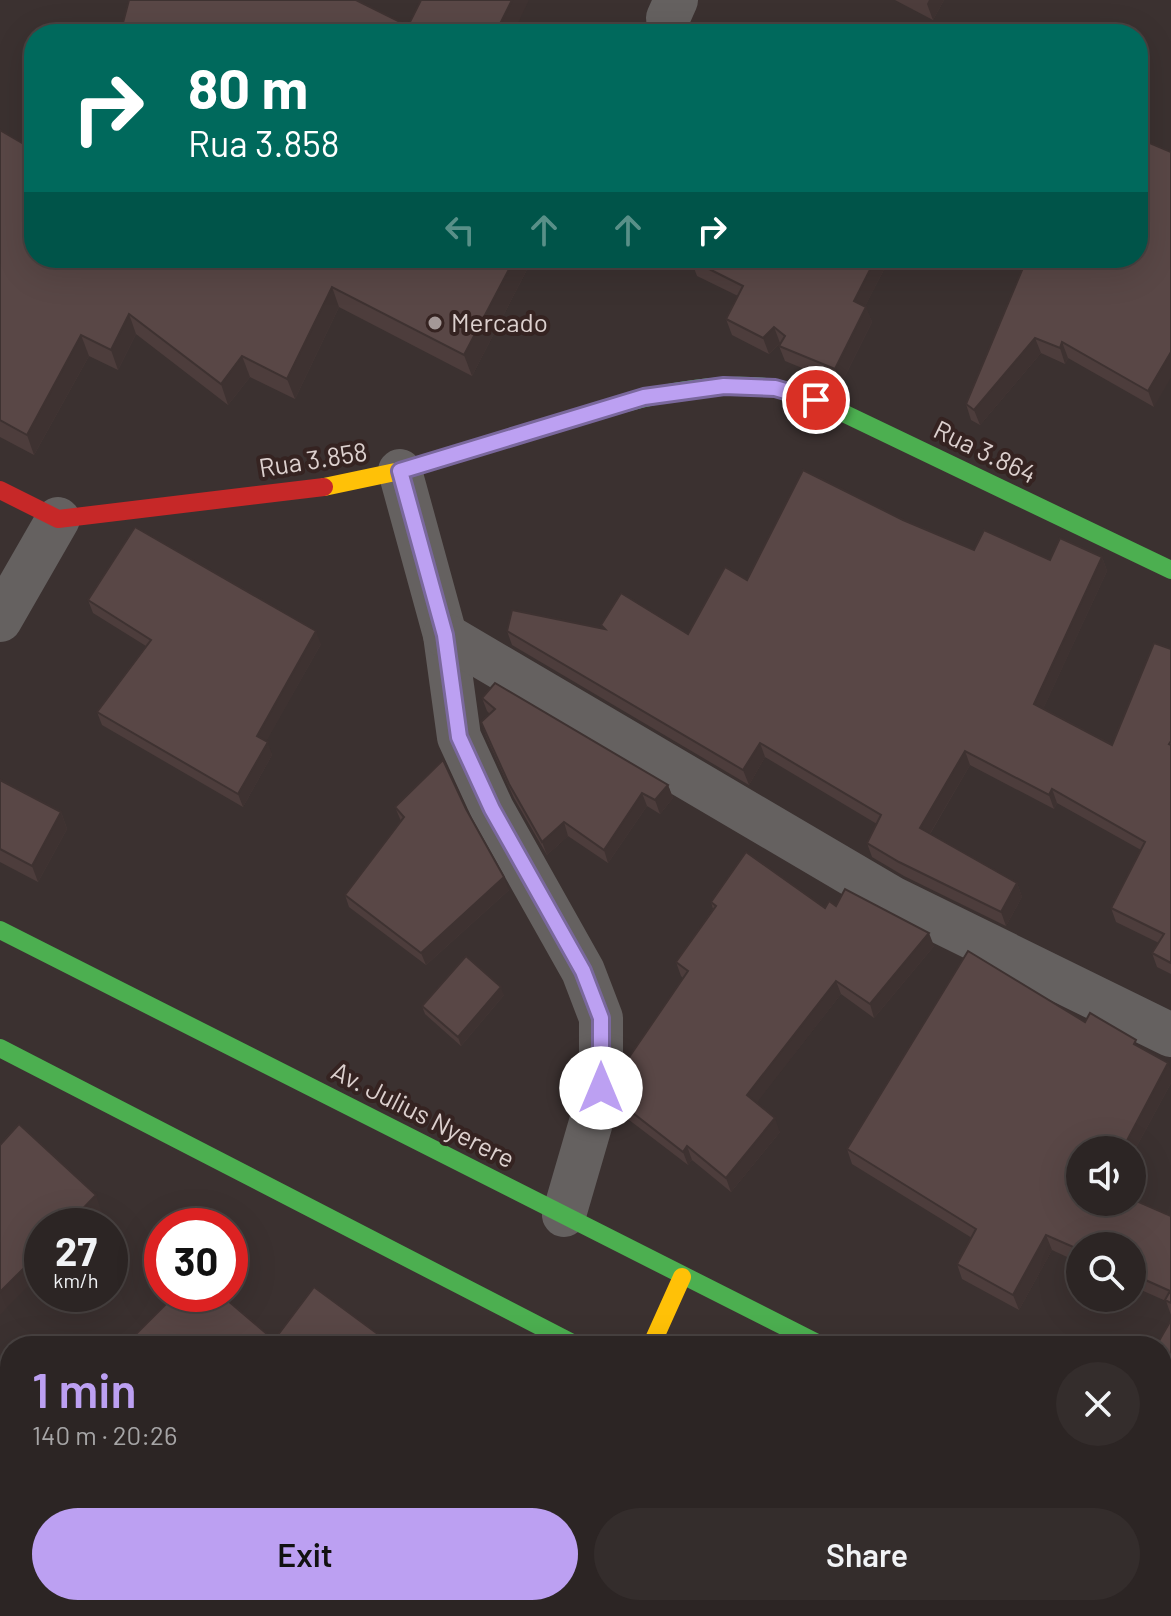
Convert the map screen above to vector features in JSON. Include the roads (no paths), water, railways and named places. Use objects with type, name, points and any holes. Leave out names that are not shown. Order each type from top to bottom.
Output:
[{"type":"main road","name":"Rua 3.858","points":[[58,519],[332,486],[400,471],[644,397],[724,386],[775,388]]},
{"type":"main road","name":"Rua 3.864","points":[[775,388],[816,400],[1171,570]]},
{"type":"main road","points":[[0,490],[58,519]]},
{"type":"main road","name":"Av. Julius Nyerere","points":[[0,930],[803,1336]]},
{"type":"main road","points":[[0,1048],[559,1336]]},
{"type":"main road","points":[[655,1336],[682,1277]]},
{"type":"street","points":[[400,471],[445,635],[459,737],[492,809],[583,971],[601,1018],[601,1088],[564,1215]]},
{"type":"street","points":[[0,620],[58,519]]},
{"type":"street","points":[[445,635],[892,898],[1171,1035]]},
{"type":"place","name":"Mercado","points":[[435,323]]}]
